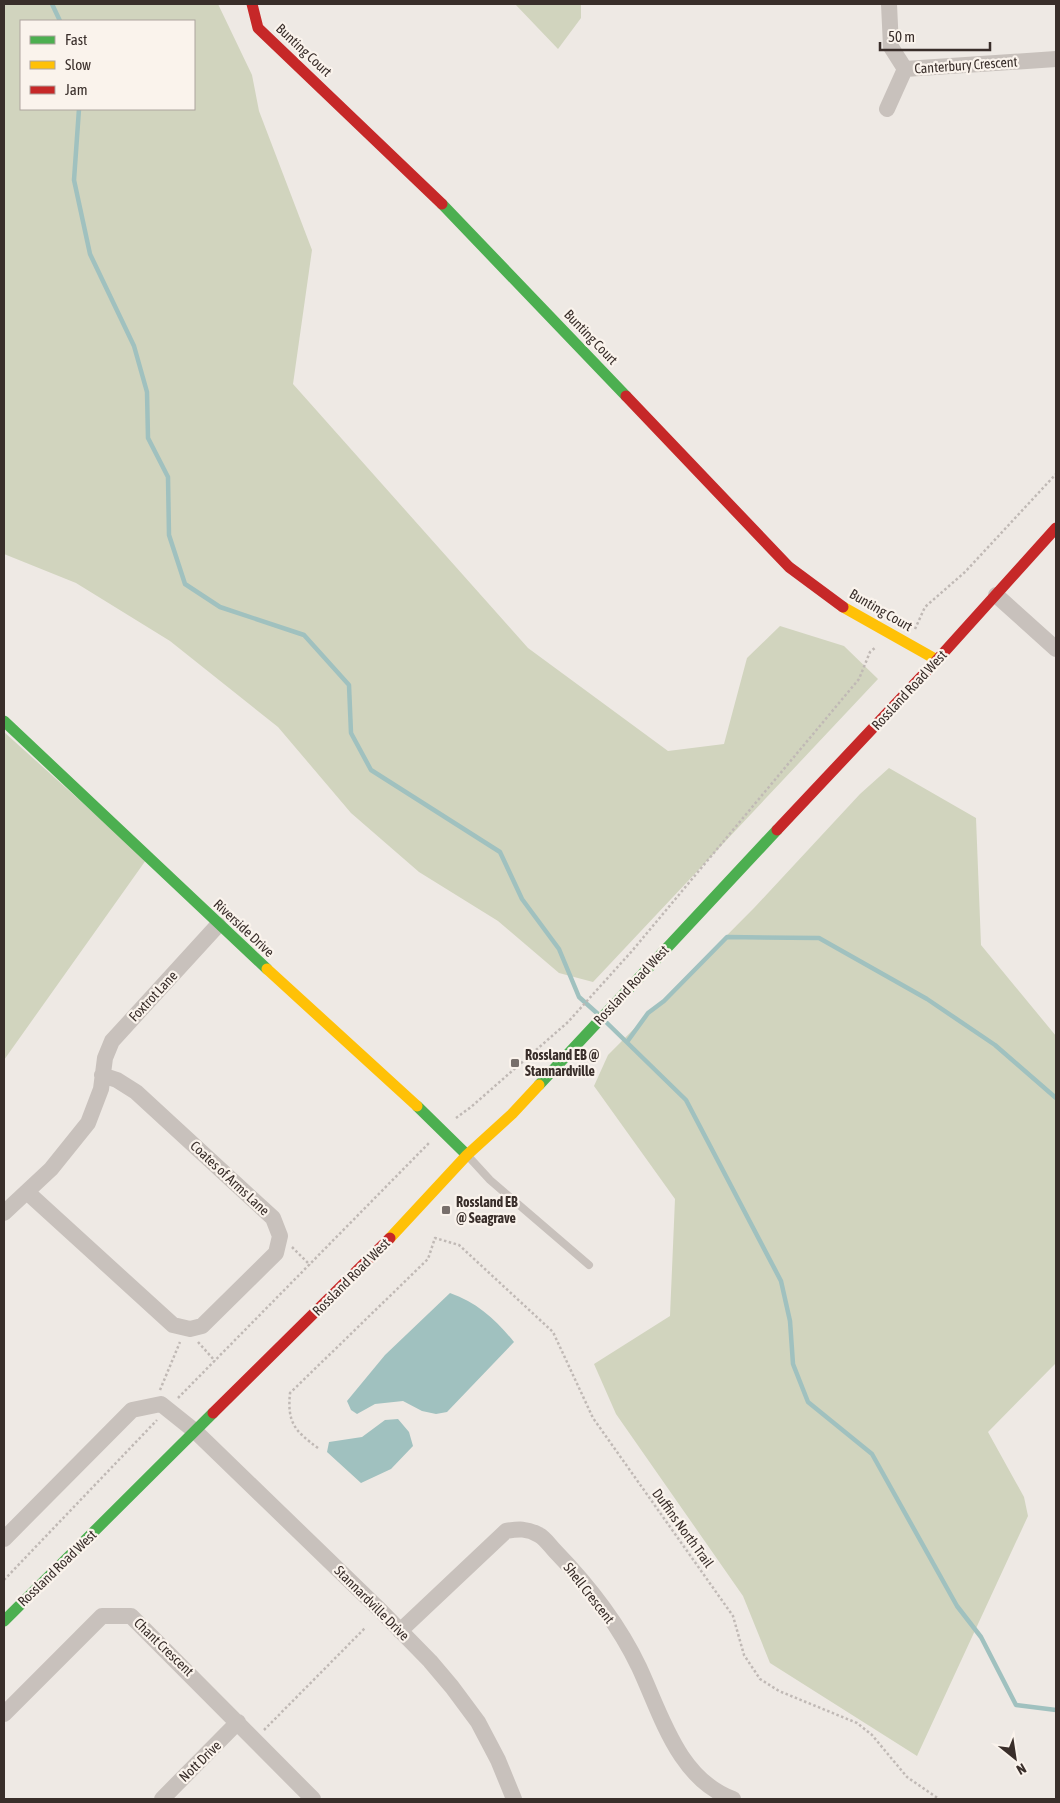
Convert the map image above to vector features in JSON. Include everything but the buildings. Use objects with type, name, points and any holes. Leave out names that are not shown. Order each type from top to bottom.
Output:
[{"type":"street","name":"Bunting Court","points":[[252,4],[258,28],[368,132],[484,246],[790,566],[846,609],[937,660]]},
{"type":"street","name":"Canterbury Crescent","points":[[889,4],[891,46],[905,69]]},
{"type":"street","name":"Canterbury Crescent","points":[[905,69],[1056,59]]},
{"type":"street","name":"Canterbury Crescent","points":[[887,110],[905,69]]},
{"type":"street","name":"Rossland Road West","points":[[4,1621],[407,1221],[466,1155],[512,1114],[937,660],[1056,528]]},
{"type":"street","points":[[996,595],[1056,649]]},
{"type":"street","name":"Riverside Drive","points":[[4,721],[218,925],[442,1130],[466,1155]]},
{"type":"street","name":"Foxtrot Lane","points":[[102,1075],[105,1058],[112,1041],[218,925]]},
{"type":"street","points":[[4,1213],[69,1148],[88,1123],[101,1089],[102,1075]]},
{"type":"street","name":"Coates of Arms Lane","points":[[102,1075],[117,1080],[136,1092],[273,1218],[277,1225],[280,1236],[276,1252],[202,1326],[186,1329]]},
{"type":"street","points":[[27,1192],[173,1325],[186,1329]]},
{"type":"street","points":[[4,1539],[132,1410],[161,1406],[196,1432]]},
{"type":"street","name":"Stannardville Drive","points":[[196,1432],[400,1631],[452,1687],[478,1722],[498,1760],[514,1799]]},
{"type":"street","name":"Shell Crescent","points":[[400,1631],[506,1531],[522,1529],[540,1535],[570,1566],[614,1625],[638,1666],[673,1744],[698,1775],[723,1796],[733,1799]]},
{"type":"street","name":"Chant Crescent","points":[[4,1714],[102,1616],[131,1616],[313,1799]]},
{"type":"street","name":"Nott Drive","points":[[162,1799],[238,1722]]},
{"type":"lane","points":[[466,1155],[490,1180],[589,1265]]},
{"type":"path","points":[[906,641],[914,632],[925,607],[965,572],[1056,474]]},
{"type":"path","points":[[4,1580],[161,1406],[442,1130],[568,1022],[632,951],[859,679],[870,652],[883,642]]},
{"type":"path","name":"Duffins North Trail","points":[[318,1448],[297,1432],[289,1403],[290,1393],[428,1259],[434,1238],[459,1245],[553,1332],[593,1418],[733,1616],[744,1655],[760,1678],[779,1691],[857,1723],[872,1735],[907,1777],[939,1799]]},
{"type":"path","points":[[161,1406],[186,1329]]},
{"type":"path","points":[[255,1739],[366,1628]]},
{"type":"green space","points":[[4,4],[218,4],[252,75],[259,111],[312,250],[293,384],[528,648],[668,751],[724,744],[747,658],[780,626],[844,646],[878,679],[593,982],[559,973],[498,921],[419,872],[351,813],[278,727],[170,641],[76,583],[4,554]]},
{"type":"green space","points":[[515,4],[581,4],[581,18],[558,49]]},
{"type":"green space","points":[[4,732],[146,860],[4,1060]]},
{"type":"green space","points":[[889,768],[976,818],[981,945],[1056,1036],[1056,1363],[988,1432],[1024,1497],[1028,1516],[917,1756],[770,1663],[743,1596],[616,1414],[594,1364],[670,1316],[675,1199],[594,1086],[608,1055],[754,908],[860,794]]},
{"type":"water","points":[[450,1293],[486,1313],[514,1342],[447,1412],[436,1414],[422,1411],[403,1401],[375,1404],[357,1414],[351,1410],[347,1401],[385,1355]]},
{"type":"water","points":[[398,1419],[409,1432],[413,1446],[391,1469],[361,1483],[327,1452],[329,1442],[362,1437],[385,1420]]},
{"type":"waterway","points":[[52,4],[60,20]]},
{"type":"waterway","points":[[79,110],[74,180],[90,254],[134,346],[147,392],[148,438],[168,477],[169,535],[185,584],[220,607],[304,635],[349,685],[351,733],[371,770],[500,852],[522,899],[559,949],[579,997],[598,1014]]},
{"type":"waterway","points":[[627,1042],[648,1013],[664,1001],[727,937],[819,938],[927,999],[995,1045],[1056,1098]]},
{"type":"waterway","points":[[607,1023],[686,1100],[781,1281],[790,1321],[793,1364],[808,1402],[872,1454],[957,1606],[981,1637],[1016,1705],[1056,1710]]},
{"type":"traffic: fast","points":[[442,204],[626,396]]},
{"type":"traffic: fast","points":[[4,721],[267,969]]},
{"type":"traffic: fast","points":[[539,1085],[777,830]]},
{"type":"traffic: fast","points":[[417,1106],[467,1155]]},
{"type":"traffic: fast","points":[[4,1621],[213,1413]]},
{"type":"traffic: slow","points":[[843,607],[937,660]]},
{"type":"traffic: slow","points":[[267,969],[417,1106]]},
{"type":"traffic: slow","points":[[390,1238],[467,1155],[512,1114],[539,1085]]},
{"type":"traffic: jam","points":[[252,4],[258,28],[442,204]]},
{"type":"traffic: jam","points":[[626,396],[789,567],[843,607]]},
{"type":"traffic: jam","points":[[777,830],[937,660],[1056,528]]},
{"type":"traffic: jam","points":[[213,1413],[390,1238]]},
{"type":"place","name":"Rossland EB @ Stannardville","points":[[515,1063]]},
{"type":"place","name":"Rossland EB @ Seagrave","points":[[446,1210]]}]
